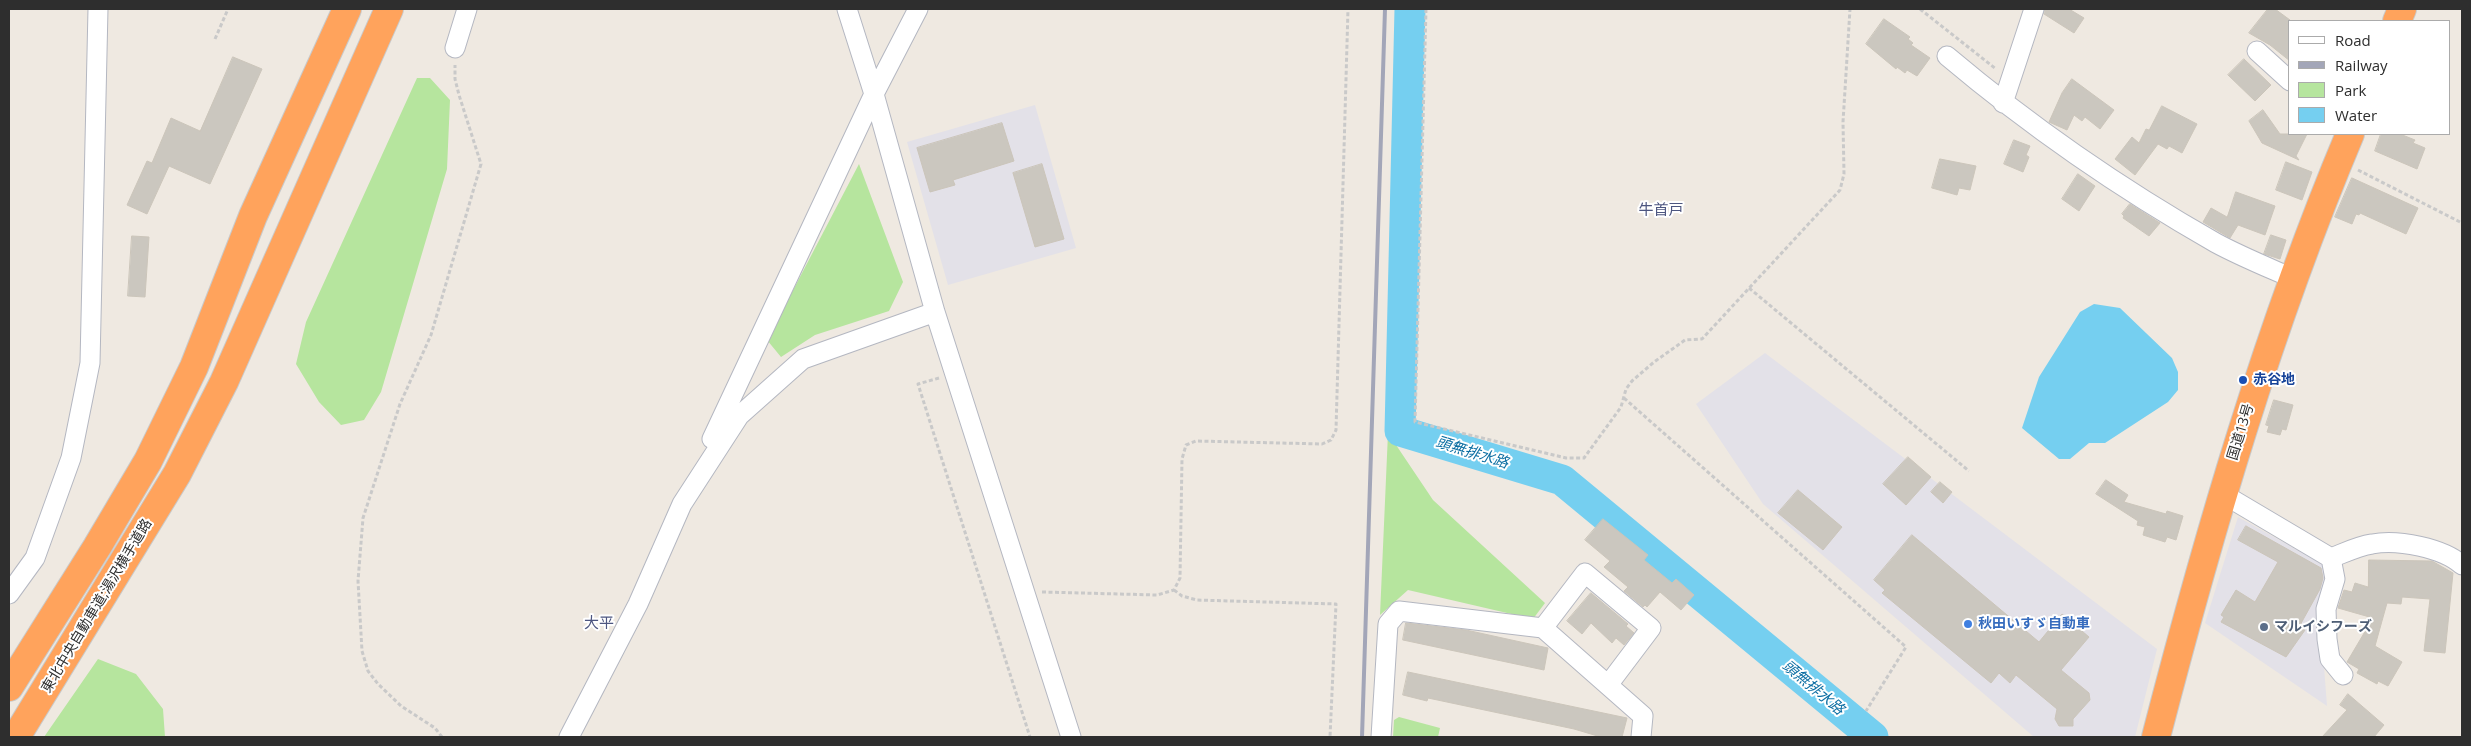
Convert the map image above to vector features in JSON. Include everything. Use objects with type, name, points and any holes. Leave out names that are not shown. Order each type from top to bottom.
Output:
[{"type":"highway","points":[[9,687],[97,547],[148,461],[194,367],[253,216],[347,9]]},
{"type":"highway","name":"東北中央自動車道;湯沢横手道路","points":[[16,737],[177,474],[224,382],[388,9]]},
{"type":"highway","name":"国道13号","points":[[2156,737],[2190,604],[2249,405],[2292,278],[2350,135]]},
{"type":"street","points":[[9,594],[35,558],[71,458],[90,363],[98,9]]},
{"type":"street","points":[[456,48],[467,9]]},
{"type":"street","points":[[847,9],[874,94],[935,312],[957,373],[1071,737]]},
{"type":"street","points":[[569,737],[638,604],[682,504],[874,94],[918,9]]},
{"type":"street","points":[[2003,103],[2034,9]]},
{"type":"street","points":[[2256,51],[2288,79]]},
{"type":"street","points":[[1947,56],[2003,103],[2117,181],[2217,243],[2292,278]]},
{"type":"street","points":[[682,504],[739,416],[804,359],[935,312]]},
{"type":"street","points":[[2223,494],[2331,558],[2335,578],[2326,609],[2326,639],[2330,659],[2343,675]]},
{"type":"street","points":[[2331,558],[2372,544],[2417,545],[2456,559],[2462,565]]},
{"type":"street","points":[[1543,628],[1585,573],[1651,628],[1608,685]]},
{"type":"street","points":[[1381,737],[1388,624],[1399,611],[1543,628],[1643,716],[1641,737]]},
{"type":"path","points":[[215,39],[228,9]]},
{"type":"path","points":[[1026,592],[1157,595],[1174,590],[1180,578],[1182,459],[1186,445],[1196,441],[1322,444],[1331,440],[1336,430],[1348,9]]},
{"type":"path","points":[[1426,9],[1415,422],[1566,458],[1584,458],[1621,407],[1632,381],[1654,362],[1685,340],[1702,339],[1840,190],[1845,166],[1843,122],[1850,9]]},
{"type":"path","points":[[1920,9],[2010,80]]},
{"type":"path","points":[[442,737],[435,728],[401,706],[378,684],[368,671],[362,651],[358,581],[363,518],[400,404],[431,335],[482,164],[455,79],[456,48]]},
{"type":"path","points":[[2339,160],[2462,223]]},
{"type":"path","points":[[1750,288],[1968,471]]},
{"type":"path","points":[[957,373],[918,384],[1030,737]]},
{"type":"path","points":[[1624,398],[1906,646],[1866,711]]},
{"type":"path","points":[[1174,590],[1182,596],[1197,600],[1336,604],[1330,737]]},
{"type":"shaded area","points":[[1035,105],[1076,248],[948,285],[907,142]]},
{"type":"shaded area","points":[[1765,353],[2157,649],[2135,737],[2034,737],[1763,504],[1696,404]]},
{"type":"shaded area","points":[[2238,517],[2330,568],[2321,627],[2327,706],[2205,623]]},
{"type":"green space","points":[[417,78],[430,78],[450,100],[447,169],[381,392],[364,420],[341,425],[319,402],[296,364],[306,322]]},
{"type":"green space","points":[[859,164],[903,282],[889,311],[815,335],[781,357],[767,340]]},
{"type":"green space","points":[[1388,433],[1433,500],[1545,603],[1533,619],[1408,590],[1380,615]]},
{"type":"green space","points":[[98,659],[136,674],[163,709],[165,737],[44,737]]},
{"type":"green space","points":[[1399,717],[1440,728],[1438,737],[1393,737],[1394,720]]},
{"type":"water","points":[[2094,304],[2120,308],[2172,358],[2178,372],[2178,390],[2168,402],[2105,443],[2089,443],[2070,459],[2059,459],[2022,428],[2039,377],[2080,312]]},
{"type":"building","points":[[2045,9],[2069,9],[2084,18],[2074,33],[2044,14]]},
{"type":"building","points":[[2268,9],[2275,9],[2290,20],[2288,20],[2288,59],[2270,45],[2249,33]]},
{"type":"building","points":[[1884,19],[1910,37],[1908,39],[1913,43],[1911,45],[1930,58],[1917,76],[1907,70],[1905,73],[1897,67],[1896,69],[1866,44]]},
{"type":"building","points":[[233,57],[262,69],[210,184],[169,166],[147,214],[127,205],[147,161],[152,163],[171,118],[200,131]]},
{"type":"building","points":[[2244,59],[2271,85],[2255,101],[2228,75]]},
{"type":"building","points":[[2072,79],[2114,110],[2100,129],[2085,117],[2082,121],[2074,115],[2067,130],[2049,122],[2062,93]]},
{"type":"building","points":[[2162,106],[2197,124],[2182,153],[2169,146],[2167,149],[2158,144],[2135,175],[2115,159],[2132,137],[2139,143],[2146,129],[2149,130]]},
{"type":"building","points":[[2263,110],[2280,134],[2306,135],[2296,156],[2299,160],[2262,143],[2249,121]]},
{"type":"building","points":[[1002,123],[1014,161],[953,180],[955,185],[930,192],[917,148]]},
{"type":"building","points":[[2381,135],[2402,135],[2415,140],[2413,143],[2425,148],[2417,169],[2375,151]]},
{"type":"building","points":[[2014,140],[2030,146],[2026,155],[2029,157],[2023,172],[2004,164]]},
{"type":"building","points":[[1940,159],[1976,166],[1970,190],[1959,188],[1957,195],[1932,188]]},
{"type":"building","points":[[2286,162],[2312,172],[2302,200],[2276,190]]},
{"type":"building","points":[[1042,164],[1064,239],[1035,247],[1013,173]]},
{"type":"building","points":[[2078,174],[2095,186],[2079,211],[2062,199]]},
{"type":"building","points":[[2352,178],[2418,208],[2406,234],[2360,213],[2359,215],[2356,214],[2352,224],[2335,217]]},
{"type":"building","points":[[2236,192],[2275,206],[2265,235],[2238,225],[2230,238],[2203,222],[2211,208],[2227,217]]},
{"type":"building","points":[[2130,204],[2160,223],[2149,236],[2123,218],[2122,214]]},
{"type":"building","points":[[2271,235],[2286,240],[2280,259],[2264,254]]},
{"type":"building","points":[[132,236],[149,237],[145,297],[128,296]]},
{"type":"building","points":[[2274,400],[2293,405],[2286,430],[2282,429],[2280,435],[2267,432],[2269,426],[2266,425]]},
{"type":"building","points":[[1908,457],[1931,477],[1906,505],[1883,484]]},
{"type":"building","points":[[2106,480],[2128,495],[2124,502],[2166,514],[2167,511],[2183,516],[2176,540],[2167,537],[2165,542],[2143,535],[2145,527],[2137,525],[2138,521],[2096,494]]},
{"type":"building","points":[[1940,482],[1952,492],[1943,503],[1931,492]]},
{"type":"building","points":[[1798,490],[1842,527],[1823,550],[1778,513]]},
{"type":"building","points":[[1603,519],[1648,555],[1644,560],[1672,583],[1676,579],[1694,595],[1681,610],[1660,592],[1647,607],[1645,605],[1643,607],[1624,591],[1628,587],[1604,567],[1610,561],[1585,540]]},
{"type":"building","points":[[2246,526],[2321,568],[2323,578],[2320,589],[2299,627],[2305,630],[2286,657],[2221,622],[2224,617],[2221,615],[2236,590],[2255,602],[2278,562],[2238,540]]},
{"type":"building","name":"秋田いすゞ自動車","points":[[1912,535],[2039,642],[2062,614],[2089,637],[2061,670],[2089,693],[2090,700],[2073,719],[2073,726],[2059,726],[2055,719],[2057,709],[2016,675],[2010,683],[1999,673],[1991,683],[1882,593],[1885,590],[1874,580]]},
{"type":"building","points":[[2369,560],[2432,561],[2453,573],[2445,653],[2424,651],[2430,599],[2402,597],[2401,604],[2387,603],[2375,646],[2402,662],[2388,686],[2378,681],[2377,684],[2357,673],[2359,669],[2347,662],[2373,618],[2338,608],[2344,590],[2352,592],[2355,583],[2368,587]]},
{"type":"building","points":[[1591,593],[1628,624],[1626,626],[1634,633],[1624,645],[1616,638],[1612,643],[1591,623],[1582,634],[1567,621]]},
{"type":"building","points":[[1406,623],[1466,630],[1548,648],[1544,670],[1403,640]]},
{"type":"building","points":[[1408,672],[1627,718],[1622,737],[1601,737],[1574,729],[1428,698],[1427,701],[1403,695]]},
{"type":"building","points":[[2348,694],[2384,725],[2374,737],[2322,737],[2347,710],[2340,705]]},
{"type":"waterway","name":"頭無排水路","points":[[1410,9],[1400,431],[1562,480],[1873,737]]},
{"type":"railway","points":[[1362,737],[1385,9]]},
{"type":"place","name":"赤谷地","points":[[2243,380]]},
{"type":"place","name":"秋田いすゞ自動車","points":[[1968,624]]},
{"type":"place","name":"マルイシフーズ","points":[[2264,627]]},
{"type":"district","name":"牛首戸","points":[[1661,211]]},
{"type":"district","name":"大平","points":[[599,624]]}]
